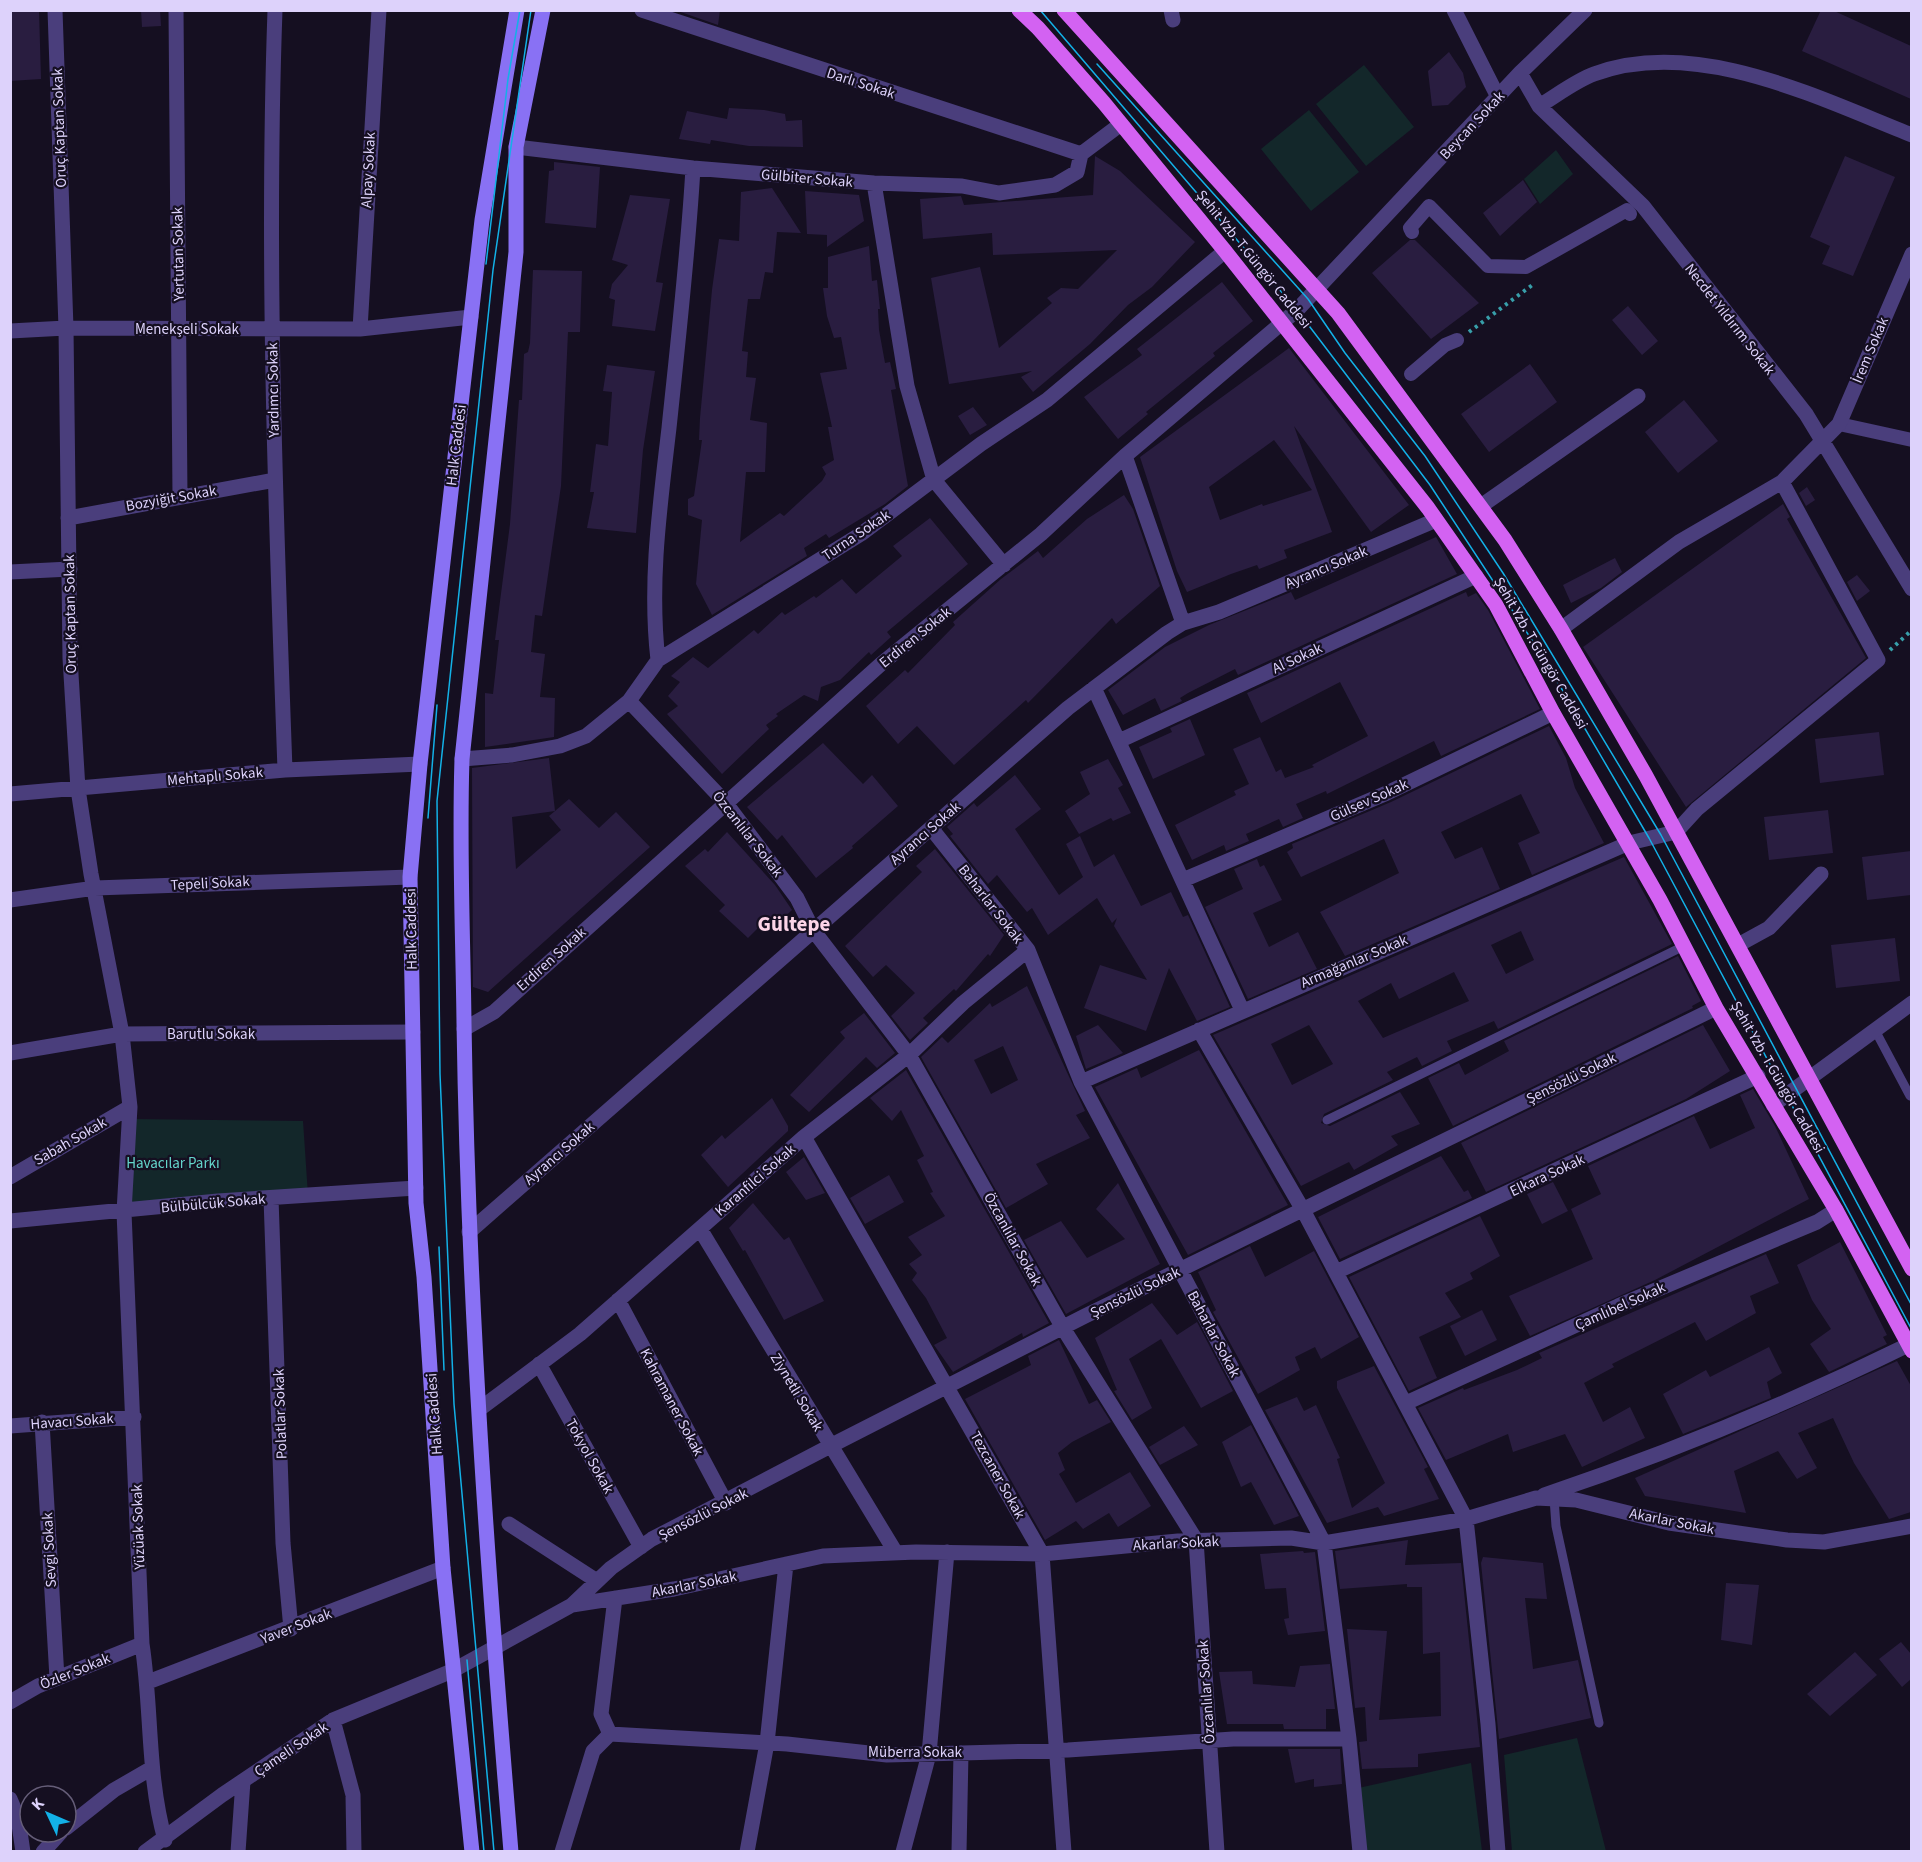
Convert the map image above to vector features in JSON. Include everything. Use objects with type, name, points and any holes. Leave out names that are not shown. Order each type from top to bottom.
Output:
[{"type":"main road","name":"Halk Caddesi","points":[[472,1851],[443,1568],[436,1440],[416,1188],[410,877],[420,764],[482,220],[517,10]]},
{"type":"main road","points":[[511,1851],[494,1648],[469,1232],[459,842],[462,759],[516,252],[516,147],[543,10]]},
{"type":"main road","name":"Şehit Yzb. T.Güngör Caddesi","points":[[1019,10],[1038,28],[1121,124],[1225,251],[1436,520],[1496,605],[1553,713],[1629,843],[1716,1008],[1836,1210],[1910,1348]]},
{"type":"main road","name":"Şehit Yzb. T.Güngör Caddesi","points":[[1064,10],[1345,322],[1505,540],[1561,628],[1676,831],[1911,1269]]},
{"type":"street","name":"Oruç Kaptan Sokak","points":[[55,10],[66,328],[70,658],[78,789],[91,874],[96,888],[122,1034],[129,1107],[124,1212]]},
{"type":"street","name":"Yertutan Sokak","points":[[176,10],[180,496]]},
{"type":"street","name":"Yardımcı Sokak","points":[[275,10],[272,107],[272,329],[274,480],[285,770]]},
{"type":"street","name":"Alpay Sokak","points":[[360,329],[379,10]]},
{"type":"street","name":"Darlı Sokak","points":[[642,10],[1081,154]]},
{"type":"street","points":[[1454,10],[1498,97]]},
{"type":"street","name":"Beycan Sokak","points":[[1362,243],[1520,73],[1585,10]]},
{"type":"street","points":[[1539,106],[1594,74],[1643,63],[1699,65],[1765,78],[1911,135]]},
{"type":"street","name":"Necdet Yıldırım Sokak","points":[[1520,73],[1539,106],[1643,206],[1806,414],[1911,590]]},
{"type":"street","points":[[1081,154],[1121,124]]},
{"type":"street","name":"Gülbiter Sokak","points":[[516,147],[693,168],[874,183],[962,186],[999,193],[1055,185],[1077,172],[1081,154]]},
{"type":"street","points":[[658,660],[654,621],[655,543],[688,249],[693,168]]},
{"type":"street","points":[[874,183],[907,386],[934,480],[1004,565]]},
{"type":"street","points":[[1412,232],[1410,228],[1429,206],[1488,266],[1526,267],[1627,210],[1630,214]]},
{"type":"street","name":"Erdiren Sokak","points":[[464,1029],[494,1012],[881,664],[1004,565],[1125,456],[1282,323],[1362,243]]},
{"type":"street","name":"Turna Sokak","points":[[462,759],[512,755],[560,746],[586,736],[630,701],[658,660],[861,534],[1047,400],[1225,251]]},
{"type":"street","name":"İrem Sokak","points":[[1561,628],[1679,542],[1782,482],[1839,424],[1911,254]]},
{"type":"street","name":"Menekşeli Sokak","points":[[10,332],[66,328],[360,329],[471,317]]},
{"type":"street","points":[[1411,374],[1445,345],[1457,340]]},
{"type":"street","points":[[1481,506],[1638,396]]},
{"type":"street","points":[[1839,424],[1911,440]]},
{"type":"street","points":[[1125,456],[1183,623]]},
{"type":"street","name":"Bozyiğit Sokak","points":[[68,518],[274,480]]},
{"type":"street","points":[[1676,831],[1697,809],[1878,660],[1782,482]]},
{"type":"street","name":"Ayrancı Sokak","points":[[469,1232],[930,828],[1094,688],[1183,623],[1219,612],[1436,520]]},
{"type":"street","points":[[10,572],[70,570]]},
{"type":"street","name":"Al Sokak","points":[[1119,741],[1476,576]]},
{"type":"street","points":[[1094,688],[1242,1010]]},
{"type":"street","name":"Özcanlılar Sokak","points":[[630,701],[725,802],[798,898],[813,930],[909,1055],[1063,1328],[1196,1540],[1217,1851]]},
{"type":"street","name":"Gülsev Sokak","points":[[1183,880],[1387,793],[1553,713]]},
{"type":"street","name":"Mehtaplı Sokak","points":[[10,794],[285,770],[420,764]]},
{"type":"street","name":"Baharlar Sokak","points":[[930,828],[1028,950],[1081,1082],[1324,1543],[1349,1739],[1360,1851]]},
{"type":"street","name":"Armağanlar Sokak","points":[[1081,1082],[1629,843],[1676,831]]},
{"type":"street","points":[[1738,945],[1769,928],[1821,873]]},
{"type":"street","name":"Tepeli Sokak","points":[[10,900],[96,888],[410,877]]},
{"type":"street","name":"Karanfilci Sokak","points":[[481,1408],[618,1300],[804,1137],[909,1055],[963,1003],[1028,950]]},
{"type":"street","name":"Şensözlü Sokak","points":[[572,1605],[597,1581],[641,1548],[829,1446],[1063,1328],[1716,1008]]},
{"type":"street","points":[[1773,1104],[1908,1008]]},
{"type":"street","points":[[1199,1030],[1303,1210],[1466,1519],[1488,1724],[1498,1851]]},
{"type":"street","name":"Barutlu Sokak","points":[[10,1053],[122,1034],[413,1032]]},
{"type":"street","name":"Elkara Sokak","points":[[1336,1272],[1758,1076]]},
{"type":"street","name":"Sabah Sokak","points":[[10,1177],[129,1107]]},
{"type":"street","name":"Tezcaner Sokak","points":[[804,1137],[1042,1554],[1064,1851]]},
{"type":"street","name":"Bülbülcük Sokak","points":[[10,1221],[416,1188]]},
{"type":"street","name":"Polatlar Sokak","points":[[271,1198],[283,1543],[291,1629]]},
{"type":"street","name":"Çamlıbel Sokak","points":[[1406,1403],[1618,1306],[1817,1222],[1836,1210]]},
{"type":"street","name":"Yüzüak Sokak","points":[[124,1212],[142,1644],[148,1682],[152,1768],[165,1840]]},
{"type":"street","name":"Ziynetli Sokak","points":[[700,1229],[829,1446],[896,1553]]},
{"type":"street","name":"Kahramaner Sokak","points":[[618,1300],[726,1503]]},
{"type":"street","points":[[1536,1498],[1648,1460],[1910,1348]]},
{"type":"street","name":"Tokyol Sokak","points":[[539,1364],[641,1548]]},
{"type":"street","name":"Havacı Sokak","points":[[10,1426],[134,1417]]},
{"type":"street","name":"Sevgi Sokak","points":[[42,1422],[57,1678]]},
{"type":"street","name":"Akarlar Sokak","points":[[452,1671],[572,1605],[674,1589],[823,1556],[946,1552],[1042,1554],[1196,1540],[1291,1538],[1324,1543],[1466,1519],[1536,1498],[1575,1500],[1669,1523],[1787,1540],[1824,1542],[1911,1526]]},
{"type":"street","points":[[509,1524],[597,1581]]},
{"type":"street","points":[[903,1851],[929,1754],[946,1552]]},
{"type":"street","points":[[747,1851],[767,1743],[786,1564]]},
{"type":"street","name":"Yaver Sokak","points":[[148,1682],[291,1629],[443,1568]]},
{"type":"street","points":[[562,1851],[593,1751],[610,1734],[601,1714],[615,1598]]},
{"type":"street","name":"Özler Sokak","points":[[10,1702],[57,1678],[142,1644]]},
{"type":"street","name":"Çameli Sokak","points":[[145,1851],[165,1840],[243,1781],[333,1720],[452,1671]]},
{"type":"street","points":[[333,1720],[353,1795],[354,1851]]},
{"type":"street","name":"Müberra Sokak","points":[[610,1734],[767,1743],[886,1755],[1055,1750],[1210,1741],[1349,1739]]},
{"type":"street","points":[[959,1851],[961,1753]]},
{"type":"street","points":[[78,1818],[114,1790],[152,1768]]},
{"type":"street","points":[[238,1851],[243,1781]]},
{"type":"street","points":[[10,1799],[18,1818],[23,1851]]},
{"type":"lane","points":[[1328,1120],[1684,946]]},
{"type":"lane","points":[[1875,1030],[1910,1096]]},
{"type":"lane","points":[[1554,1498],[1557,1526],[1599,1723]]},
{"type":"path","points":[[1878,660],[1911,630]]},
{"type":"green space","points":[[1364,65],[1414,127],[1366,166],[1316,104]]},
{"type":"green space","points":[[1309,110],[1359,172],[1311,211],[1261,149]]},
{"type":"green space","points":[[1556,150],[1573,174],[1540,204],[1524,179]]},
{"type":"green space","name":"Havacılar Parkı","points":[[129,1119],[303,1121],[308,1195],[124,1212]]},
{"type":"green space","points":[[1577,1738],[1606,1851],[1512,1851],[1504,1755]]},
{"type":"green space","points":[[1471,1763],[1482,1851],[1360,1851],[1354,1789]]},
{"type":"building","points":[[10,10],[39,10],[41,79],[10,81]]},
{"type":"building","points":[[141,10],[160,10],[161,26],[142,27]]},
{"type":"building","points":[[675,10],[720,10],[718,25]]},
{"type":"building","points":[[1821,10],[1832,10],[1911,46],[1911,99],[1802,51]]},
{"type":"building","points":[[1449,52],[1463,73],[1466,87],[1448,105],[1432,106],[1428,71]]},
{"type":"building","points":[[729,108],[764,110],[785,114],[786,121],[802,120],[803,147],[749,146],[711,140],[710,144],[679,139],[687,111],[727,119]]},
{"type":"building","points":[[1095,156],[1120,171],[1195,242],[1152,287],[1128,305],[1090,344],[1033,392],[1021,377],[1032,371],[949,384],[931,278],[980,267],[999,348],[1052,303],[1047,298],[1061,288],[1078,289],[1117,250],[993,255],[992,233],[923,239],[920,199],[961,196],[964,205],[1093,195]]},
{"type":"building","points":[[1845,156],[1895,177],[1853,276],[1822,264],[1830,246],[1810,237]]},
{"type":"building","points":[[554,162],[600,167],[596,228],[545,223],[549,171],[554,170]]},
{"type":"building","points":[[1523,180],[1537,202],[1500,236],[1483,213]]},
{"type":"building","points":[[772,188],[801,233],[777,232],[773,273],[765,272],[760,299],[748,299],[742,351],[748,352],[746,377],[756,378],[750,420],[767,423],[765,472],[746,472],[740,542],[780,513],[784,516],[822,481],[826,474],[822,467],[834,460],[828,427],[832,427],[820,373],[847,369],[841,337],[834,338],[827,316],[823,288],[828,288],[828,257],[869,246],[872,281],[877,280],[880,309],[878,309],[879,330],[885,363],[890,362],[896,389],[891,390],[908,486],[885,504],[829,538],[826,534],[804,548],[807,556],[712,615],[696,584],[702,520],[688,515],[688,499],[694,496],[702,440],[699,440],[700,418],[719,239],[739,241],[741,192]]},
{"type":"building","points":[[805,191],[859,195],[864,221],[827,247],[827,235],[807,234]]},
{"type":"building","points":[[630,195],[670,199],[656,282],[663,283],[655,331],[612,326],[615,300],[609,298],[612,284],[628,265],[612,260]]},
{"type":"building","points":[[1410,240],[1415,240],[1479,303],[1431,339],[1372,273]]},
{"type":"building","points":[[533,270],[582,271],[580,332],[568,332],[561,486],[542,616],[535,615],[531,652],[545,654],[540,697],[555,698],[554,737],[485,747],[485,693],[493,694],[499,640],[495,640],[510,524],[519,400],[522,400],[524,354],[528,352],[530,343]]},
{"type":"building","points":[[1222,282],[1253,321],[1213,353],[1215,356],[1146,412],[1148,414],[1118,439],[1084,397],[1142,355],[1137,349]]},
{"type":"building","points":[[1628,306],[1658,341],[1642,355],[1612,320]]},
{"type":"building","points":[[1289,348],[1409,505],[1371,532],[1294,426],[1332,532],[1284,550],[1287,558],[1259,569],[1257,565],[1187,592],[1177,571],[1140,457]],"holes":[[[1274,440],[1312,490],[1263,506],[1262,504],[1220,520],[1209,487]]]},
{"type":"building","points":[[1530,364],[1557,402],[1489,452],[1461,414]]},
{"type":"building","points":[[607,365],[655,371],[643,450],[636,533],[587,528],[594,492],[590,492],[596,444],[608,446],[612,392],[603,391]]},
{"type":"building","points":[[1684,400],[1718,441],[1678,473],[1645,432]]},
{"type":"building","points":[[973,407],[987,425],[970,435],[958,416]]},
{"type":"building","points":[[1807,487],[1815,500],[1806,506],[1799,493]]},
{"type":"building","points":[[1124,495],[1133,509],[1160,586],[1116,624],[1112,618],[1028,703],[1026,700],[954,765],[917,726],[898,744],[866,706],[905,670],[908,673],[955,625],[953,622],[1001,579],[1038,551],[1043,558],[1087,519]]},
{"type":"building","points":[[1783,504],[1790,517],[1787,519],[1866,658],[1686,807],[1583,647]]},
{"type":"building","points":[[930,518],[968,564],[887,632],[891,637],[871,655],[869,652],[840,680],[821,687],[818,701],[804,695],[776,714],[778,716],[766,725],[769,729],[722,774],[667,714],[678,706],[668,696],[680,682],[671,676],[693,657],[708,668],[754,630],[758,634],[782,612],[785,615],[814,596],[816,598],[842,579],[856,594],[902,556],[893,546]]},
{"type":"building","points":[[1436,537],[1457,574],[1238,675],[1235,669],[1188,693],[1180,698],[1182,701],[1161,711],[1155,698],[1123,715],[1108,690],[1165,647],[1209,625],[1291,592],[1295,600]]},
{"type":"building","points":[[1615,558],[1622,572],[1601,588],[1571,603],[1563,585]]},
{"type":"building","points":[[1857,575],[1870,591],[1857,601],[1847,582]]},
{"type":"building","points":[[1466,592],[1468,597],[1476,593],[1488,610],[1540,709],[1441,756],[1434,741],[1327,794],[1326,791],[1296,804],[1303,818],[1283,827],[1279,819],[1246,834],[1249,841],[1226,851],[1224,845],[1192,860],[1175,825],[1236,795],[1234,791],[1249,784],[1233,749],[1260,737],[1276,772],[1281,769],[1285,778],[1314,767],[1312,765],[1368,736],[1340,682],[1261,723],[1247,693]]},
{"type":"building","points":[[1190,719],[1205,755],[1153,779],[1139,747],[1172,732],[1170,728]]},
{"type":"building","points":[[1549,726],[1566,758],[1575,788],[1604,843],[1532,875],[1518,843],[1540,833],[1521,794],[1441,832],[1455,859],[1482,847],[1500,889],[1345,956],[1320,912],[1399,873],[1384,839],[1301,877],[1287,852],[1293,848],[1292,844],[1391,802]]},
{"type":"building","points":[[1879,732],[1884,775],[1820,783],[1815,739]]},
{"type":"building","points":[[823,743],[863,784],[872,775],[898,806],[852,846],[853,848],[816,878],[782,835],[777,840],[747,807]]},
{"type":"building","points":[[549,758],[555,811],[569,799],[599,828],[616,812],[650,847],[488,992],[473,987],[472,768]],"holes":[[[555,811],[549,816],[561,830],[516,869],[512,817]]]},
{"type":"building","points":[[1108,759],[1123,785],[1118,788],[1131,813],[1113,821],[1111,818],[1079,834],[1065,811],[1090,794],[1080,772]]},
{"type":"building","points":[[1015,775],[1041,809],[1015,829],[1059,895],[1083,877],[1066,844],[1080,836],[1094,867],[1114,854],[1141,906],[1171,892],[1183,917],[1188,915],[1230,1007],[1197,1021],[1169,968],[1146,1031],[1084,1008],[1100,965],[1147,980],[1114,926],[1117,918],[1112,923],[1097,898],[1048,935],[1032,908],[1027,912],[997,875],[988,884],[950,836],[953,834],[947,827],[974,803],[977,807]]},
{"type":"building","points":[[1828,810],[1833,853],[1769,860],[1764,817]]},
{"type":"building","points":[[727,832],[775,885],[792,910],[774,927],[767,919],[748,938],[719,911],[725,905],[685,866],[705,849],[708,852]]},
{"type":"building","points":[[935,849],[1004,935],[990,956],[988,954],[956,991],[954,989],[923,1018],[928,1023],[910,1040],[891,1016],[915,993],[886,965],[873,977],[845,946],[922,872],[916,866]]},
{"type":"building","points":[[1911,851],[1911,895],[1867,900],[1862,857]]},
{"type":"building","points":[[1624,857],[1672,944],[1498,1029],[1494,1021],[1447,1041],[1452,1051],[1422,1066],[1417,1057],[1387,1072],[1393,1080],[1324,1114],[1321,1123],[1330,1126],[1400,1092],[1420,1124],[1391,1136],[1398,1145],[1354,1170],[1349,1162],[1301,1186],[1213,1035]],"holes":[[[1521,931],[1534,960],[1506,974],[1491,945]],[[1454,972],[1469,1001],[1383,1038],[1358,1001],[1391,983],[1399,999]],[[1309,1025],[1333,1064],[1292,1085],[1271,1044]]]},
{"type":"building","points":[[1257,859],[1260,867],[1264,865],[1282,900],[1253,913],[1269,947],[1298,932],[1317,969],[1248,999],[1205,907],[1243,889],[1234,869]]},
{"type":"building","points":[[1895,938],[1900,981],[1836,988],[1831,945]]},
{"type":"building","points":[[1678,956],[1701,1001],[1692,1006],[1693,1008],[1453,1126],[1428,1078],[1459,1063],[1465,1075],[1509,1051],[1504,1041]]},
{"type":"building","points":[[1027,986],[1085,1111],[1076,1115],[1090,1138],[1036,1164],[1048,1184],[1006,1208],[921,1057],[942,1037],[948,1043],[990,1003],[992,1007]],"holes":[[[1003,1046],[1018,1080],[991,1094],[974,1060]]]},
{"type":"building","points":[[864,1013],[895,1053],[877,1068],[866,1057],[809,1112],[790,1095],[845,1038],[840,1032]]},
{"type":"building","points":[[1098,1025],[1123,1053],[1086,1069],[1076,1036]]},
{"type":"building","points":[[1703,1025],[1730,1071],[1686,1099],[1486,1192],[1461,1143]]},
{"type":"building","points":[[1199,1050],[1288,1205],[1188,1255],[1095,1087],[1137,1068],[1141,1078]]},
{"type":"building","points":[[906,1070],[1049,1323],[1023,1337],[1022,1333],[953,1372],[934,1345],[947,1338],[926,1298],[912,1280],[917,1273],[909,1264],[922,1255],[908,1237],[945,1216],[930,1193],[933,1192],[917,1160],[924,1156],[901,1110],[892,1121],[870,1098]]},
{"type":"building","points":[[1753,1089],[1775,1126],[1809,1199],[1655,1280],[1530,1336],[1509,1296],[1593,1259],[1571,1209],[1601,1194],[1588,1166],[1694,1116],[1710,1149],[1755,1128],[1740,1095]]},
{"type":"building","points":[[772,1098],[788,1126],[788,1131],[728,1187],[701,1155],[722,1135],[725,1139]]},
{"type":"building","points":[[1441,1156],[1464,1192],[1468,1190],[1472,1198],[1340,1259],[1318,1217]]},
{"type":"building","points":[[804,1157],[825,1193],[806,1200],[786,1172]]},
{"type":"building","points":[[889,1175],[904,1202],[865,1224],[850,1198]]},
{"type":"building","points":[[1553,1182],[1568,1211],[1542,1224],[1527,1194]]},
{"type":"building","points":[[1118,1183],[1160,1264],[1066,1314],[1024,1240],[1061,1221],[1087,1258],[1125,1239],[1096,1209]]},
{"type":"building","points":[[753,1203],[784,1240],[789,1237],[824,1301],[784,1320],[745,1250],[743,1251],[729,1228]]},
{"type":"building","points":[[1480,1216],[1500,1256],[1470,1273],[1473,1279],[1445,1293],[1461,1317],[1419,1337],[1437,1378],[1409,1391],[1349,1277]]},
{"type":"building","points":[[1840,1242],[1887,1335],[1883,1337],[1887,1344],[1829,1372],[1810,1344],[1831,1329],[1812,1300],[1797,1265]]},
{"type":"building","points":[[1250,1246],[1265,1277],[1314,1251],[1359,1337],[1321,1359],[1315,1347],[1295,1357],[1300,1370],[1258,1394],[1213,1312],[1216,1310],[1198,1272]]},
{"type":"building","points":[[1766,1254],[1779,1283],[1750,1296],[1756,1313],[1706,1341],[1695,1322],[1612,1364],[1614,1367],[1584,1383],[1603,1422],[1630,1407],[1645,1438],[1582,1467],[1565,1434],[1513,1452],[1508,1434],[1446,1460],[1418,1408],[1463,1388],[1464,1390],[1517,1370],[1542,1358],[1539,1353]]},
{"type":"building","points":[[1152,1303],[1177,1335],[1197,1322],[1233,1391],[1201,1408],[1161,1339],[1129,1359],[1152,1408],[1132,1420],[1114,1391],[1117,1390],[1095,1338]]},
{"type":"building","points":[[1482,1310],[1497,1340],[1465,1356],[1450,1326]]},
{"type":"building","points":[[1059,1340],[1089,1404],[1097,1400],[1111,1422],[1072,1442],[1058,1453],[1065,1470],[1059,1474],[1076,1503],[1130,1472],[1151,1506],[1118,1527],[1109,1513],[1083,1529],[1076,1521],[1045,1540],[965,1399],[1031,1365],[1028,1356]]},
{"type":"building","points":[[1769,1347],[1782,1373],[1767,1382],[1771,1398],[1683,1434],[1663,1394],[1706,1370],[1710,1377]]},
{"type":"building","points":[[1897,1361],[1911,1386],[1911,1512],[1889,1519],[1854,1463],[1833,1418],[1798,1433],[1817,1468],[1797,1479],[1778,1451],[1734,1471],[1746,1513],[1645,1496],[1635,1478]]},
{"type":"building","points":[[1374,1366],[1428,1467],[1424,1469],[1439,1499],[1384,1516],[1378,1507],[1327,1523],[1265,1410],[1297,1397],[1304,1411],[1316,1405],[1340,1458],[1337,1459],[1352,1508],[1385,1483],[1337,1388],[1337,1381]]},
{"type":"building","points":[[1251,1425],[1299,1516],[1274,1525],[1251,1482],[1241,1487],[1222,1442]]},
{"type":"building","points":[[1184,1426],[1198,1445],[1160,1465],[1149,1447]]},
{"type":"building","points":[[1408,1540],[1405,1565],[1461,1563],[1480,1747],[1418,1754],[1418,1767],[1362,1769],[1359,1742],[1367,1741],[1365,1707],[1355,1708],[1347,1629],[1387,1631],[1379,1720],[1441,1716],[1440,1652],[1423,1654],[1422,1587],[1407,1587],[1407,1584],[1340,1589],[1335,1551]]},
{"type":"building","points":[[1303,1551],[1304,1553],[1315,1552],[1325,1631],[1288,1635],[1284,1619],[1289,1618],[1286,1588],[1265,1589],[1260,1554]]},
{"type":"building","points":[[1483,1557],[1543,1563],[1547,1599],[1525,1598],[1533,1669],[1578,1660],[1591,1718],[1499,1739],[1481,1563]]},
{"type":"building","points":[[1726,1583],[1759,1585],[1752,1645],[1721,1640]]},
{"type":"building","points":[[1901,1642],[1911,1654],[1911,1679],[1902,1687],[1879,1659]]},
{"type":"building","points":[[1855,1652],[1877,1675],[1830,1716],[1807,1694]]},
{"type":"building","points":[[1330,1664],[1335,1709],[1326,1709],[1326,1729],[1284,1729],[1283,1724],[1227,1724],[1219,1672],[1252,1671],[1253,1684],[1295,1687],[1300,1666]]},
{"type":"building","points":[[1288,1749],[1340,1749],[1342,1784],[1314,1787],[1314,1779],[1295,1783]]},
{"type":"tram line","points":[[486,264],[508,79],[520,10]]},
{"type":"tram line","points":[[494,1852],[454,1404],[440,1074],[437,801],[493,270],[531,10]]},
{"type":"tram line","points":[[1040,10],[1297,310],[1430,485],[1543,657],[1649,838],[1912,1330]]},
{"type":"tram line","points":[[1097,64],[1308,299],[1345,353],[1425,456],[1503,573],[1661,835],[1912,1306]]},
{"type":"tram line","points":[[428,818],[437,705]]},
{"type":"tram line","points":[[439,1247],[444,1370]]},
{"type":"tram line","points":[[467,1660],[484,1852]]},
{"type":"district","name":"Gültepe","points":[[794,924]]}]
